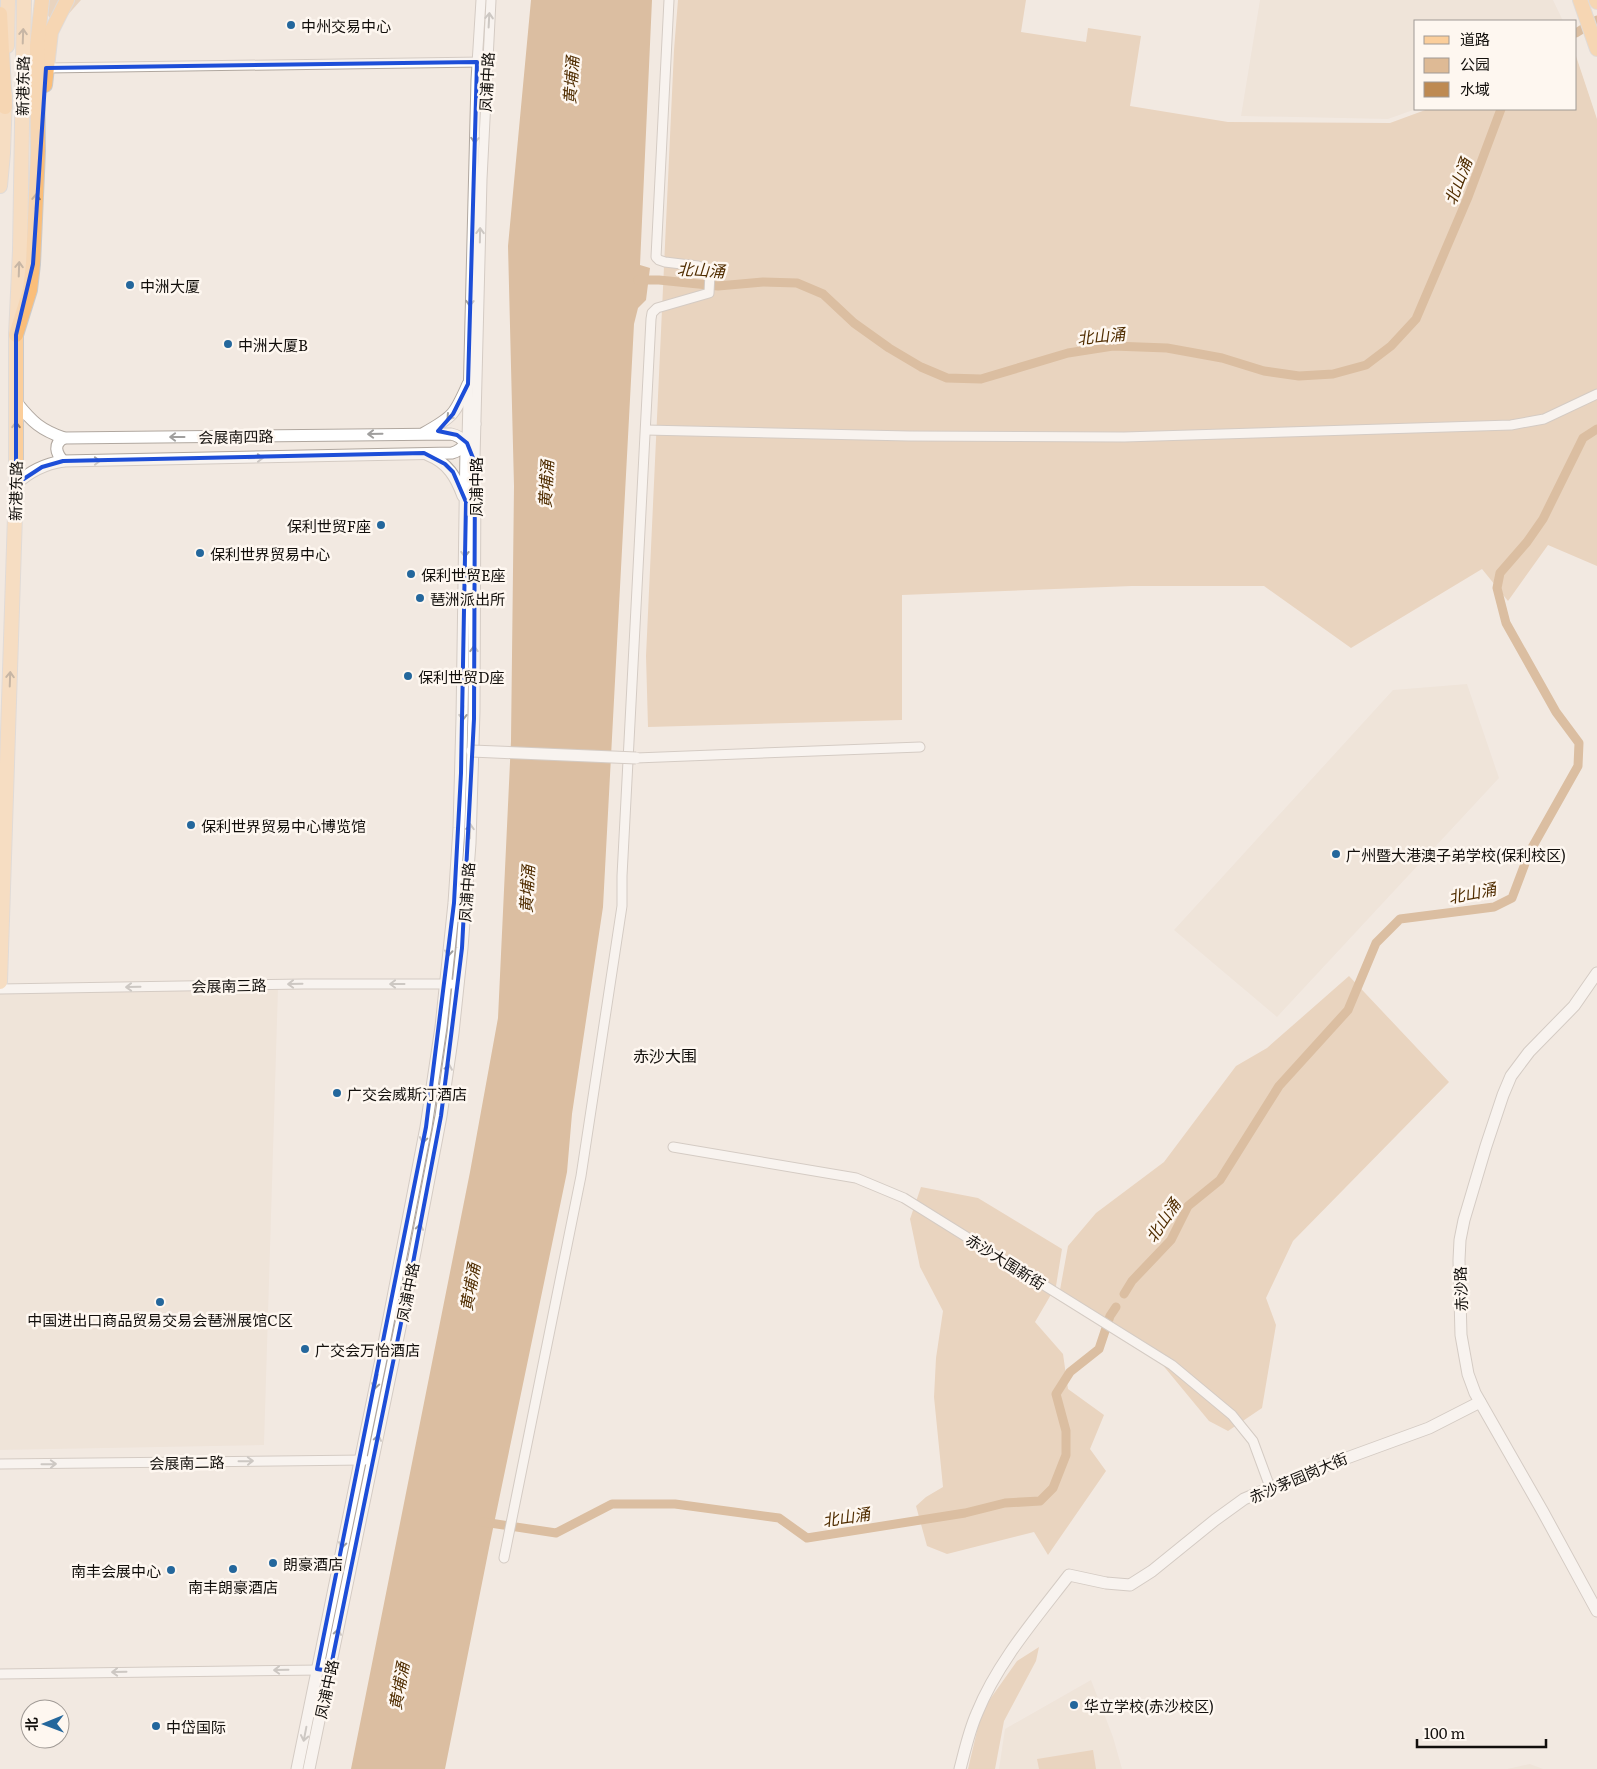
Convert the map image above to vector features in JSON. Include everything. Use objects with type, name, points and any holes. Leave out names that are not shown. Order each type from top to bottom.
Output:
[{"type":"highway","points":[[38,150],[38,30],[42,0]]},
{"type":"highway","points":[[16,335],[30,290],[38,150],[51,32],[67,0]]},
{"type":"highway","points":[[1581,3],[1596,47]]},
{"type":"highway","points":[[0,14],[5,107]]},
{"type":"main road","name":"新港东路","points":[[0,186],[5,107],[8,0]]},
{"type":"main road","name":"新港东路","points":[[0,982],[16,484],[16,335],[20,250],[24,0]]},
{"type":"street","name":"凤浦中路","points":[[297,1769],[426,1128],[446,984],[459,828],[468,384],[480,0]]},
{"type":"street","name":"凤浦中路","points":[[309,1769],[373,1462],[441,1116],[458,984],[470,843],[475,424],[482,180],[491,0]]},
{"type":"street","points":[[504,1558],[581,1176],[622,906],[622,876],[652,313],[657,308],[668,304],[709,293],[710,273],[698,266],[665,262],[656,257],[669,0]]},
{"type":"street","points":[[46,68],[487,62]]},
{"type":"street","points":[[424,434],[450,418],[459,405],[468,384]]},
{"type":"street","points":[[646,430],[908,436],[1124,436],[1511,425],[1544,419],[1597,394]]},
{"type":"street","name":"会展南四路","points":[[16,403],[32,422],[41,429],[64,438],[424,434],[457,435],[467,443],[458,451],[452,453],[63,461],[42,466],[16,484]]},
{"type":"street","points":[[475,424],[467,443],[475,463]]},
{"type":"street","points":[[63,461],[58,456],[56,448],[59,441],[64,438]]},
{"type":"street","points":[[424,453],[436,458],[453,472],[466,502]]},
{"type":"street","points":[[472,751],[636,758],[920,747]]},
{"type":"street","name":"赤沙路","points":[[1597,973],[1574,1006],[1529,1052],[1511,1076],[1486,1146],[1464,1220],[1458,1260],[1461,1335],[1468,1374],[1480,1402],[1597,1611]]},
{"type":"street","name":"会展南三路","points":[[0,989],[304,984],[458,984]]},
{"type":"street","name":"赤沙大围新街","points":[[673,1147],[856,1178],[904,1198],[1172,1365],[1232,1415],[1253,1441],[1270,1487]]},
{"type":"street","name":"赤沙茅园岗大街","points":[[960,1769],[971,1727],[990,1687],[1038,1614],[1068,1575],[1126,1586],[1134,1583],[1244,1499],[1365,1450],[1429,1428],[1480,1402]]},
{"type":"street","name":"会展南二路","points":[[0,1464],[360,1459],[373,1462]]},
{"type":"street","points":[[0,1674],[318,1669],[330,1671]]},
{"type":"highlighted area","points":[[477,62],[468,384],[453,414],[438,431],[457,435],[467,443],[475,463],[474,719],[462,948],[441,1116],[408,1289],[330,1671],[317,1669],[426,1127],[454,903],[461,773],[466,502],[453,472],[445,464],[424,453],[63,461],[42,467],[16,484],[16,335],[33,264],[46,68]]},
{"type":"shaded area","points":[[1260,0],[1553,0],[1563,20],[1414,20],[1414,110],[1388,119],[1241,116]]},
{"type":"shaded area","name":"广州暨大港澳子弟学校(保利校区)","points":[[1467,684],[1499,778],[1277,1017],[1174,930],[1393,690]]},
{"type":"shaded area","name":"中国进出口商品贸易交易会琶洲展馆C区","points":[[278,989],[264,1445],[0,1450],[0,993]]},
{"type":"shaded area","name":"华立学校(赤沙校区)","points":[[1091,1680],[1113,1737],[1122,1769],[999,1769],[1005,1729]]},
{"type":"shaded area","points":[[1530,1764],[1543,1769],[1507,1769]]},
{"type":"green space","points":[[36,0],[81,0],[57,27]]},
{"type":"green space","points":[[678,0],[1026,0],[1021,32],[1086,42],[1088,28],[1141,36],[1130,106],[1228,122],[1390,123],[1425,110],[1577,110],[1577,59],[1597,119],[1597,566],[1548,545],[1508,601],[1482,569],[1351,648],[1264,586],[1132,586],[902,595],[902,720],[648,727],[646,656],[674,50]]},
{"type":"green space","points":[[1349,976],[1449,1082],[1293,1241],[1266,1298],[1276,1325],[1262,1408],[1228,1431],[1209,1421],[1147,1346],[1060,1290],[1068,1246],[1096,1213],[1164,1162],[1236,1066],[1267,1048]]},
{"type":"green space","points":[[921,1187],[978,1198],[1062,1249],[1056,1286],[1035,1322],[1063,1354],[1068,1389],[1104,1415],[1090,1449],[1106,1471],[1048,1555],[1034,1532],[947,1554],[927,1546],[916,1506],[926,1497],[943,1487],[934,1397],[936,1358],[943,1311],[920,1267],[910,1219]]},
{"type":"green space","points":[[1039,1647],[1036,1661],[1004,1721],[995,1769],[968,1769],[981,1714],[1017,1661]]},
{"type":"green space","points":[[1093,1750],[1096,1769],[1039,1769],[1037,1759]]},
{"type":"water","name":"黄埔涌","points":[[531,0],[652,0],[640,265],[650,268],[646,300],[638,308],[634,324],[603,907],[572,1114],[567,1172],[445,1769],[351,1769],[470,1172],[498,1018],[511,741],[514,486],[508,246]]},
{"type":"waterway","name":"北山涌","points":[[1577,32],[1597,20]]},
{"type":"waterway","name":"北山涌","points":[[638,280],[659,280],[718,286],[763,282],[797,283],[823,294],[854,323],[889,348],[921,367],[947,378],[981,379],[1068,353],[1113,346],[1167,348],[1222,358],[1264,371],[1299,376],[1333,374],[1366,365],[1391,346],[1416,319],[1468,197],[1501,110]]},
{"type":"waterway","name":"北山涌","points":[[1124,1294],[1132,1281],[1171,1240],[1188,1206],[1220,1180],[1279,1086],[1348,1010],[1376,943],[1400,919],[1494,907],[1512,898],[1529,853],[1578,766],[1579,743],[1556,712],[1506,623],[1497,588],[1500,573],[1527,542],[1543,519],[1583,438],[1597,429]]},
{"type":"waterway","name":"北山涌","points":[[483,1522],[556,1533],[612,1504],[675,1504],[779,1518],[807,1538],[965,1513],[1005,1503],[1040,1501],[1053,1488],[1066,1455],[1066,1431],[1056,1394],[1070,1372],[1099,1349],[1110,1316],[1116,1307]]},
{"type":"place","name":"中州交易中心","points":[[291,25]]},
{"type":"place","name":"中洲大厦","points":[[130,285]]},
{"type":"place","name":"中洲大厦B","points":[[228,344]]},
{"type":"place","name":"保利世贸F座","points":[[381,525]]},
{"type":"place","name":"保利世界贸易中心","points":[[200,553]]},
{"type":"place","name":"保利世贸E座","points":[[411,574]]},
{"type":"place","name":"琶洲派出所","points":[[420,598]]},
{"type":"place","name":"保利世贸D座","points":[[408,676]]},
{"type":"place","name":"保利世界贸易中心博览馆","points":[[191,825]]},
{"type":"place","name":"广州暨大港澳子弟学校(保利校区)","points":[[1336,854]]},
{"type":"place","name":"广交会威斯汀酒店","points":[[337,1093]]},
{"type":"place","name":"中国进出口商品贸易交易会琶洲展馆C区","points":[[160,1302]]},
{"type":"place","name":"广交会万怡酒店","points":[[305,1349]]},
{"type":"place","name":"朗豪酒店","points":[[273,1563]]},
{"type":"place","name":"南丰朗豪酒店","points":[[233,1569]]},
{"type":"place","name":"南丰会展中心","points":[[171,1570]]},
{"type":"place","name":"华立学校(赤沙校区)","points":[[1074,1705]]},
{"type":"place","name":"中岱国际","points":[[156,1726]]},
{"type":"district","name":"赤沙大围","points":[[665,1055]]}]
